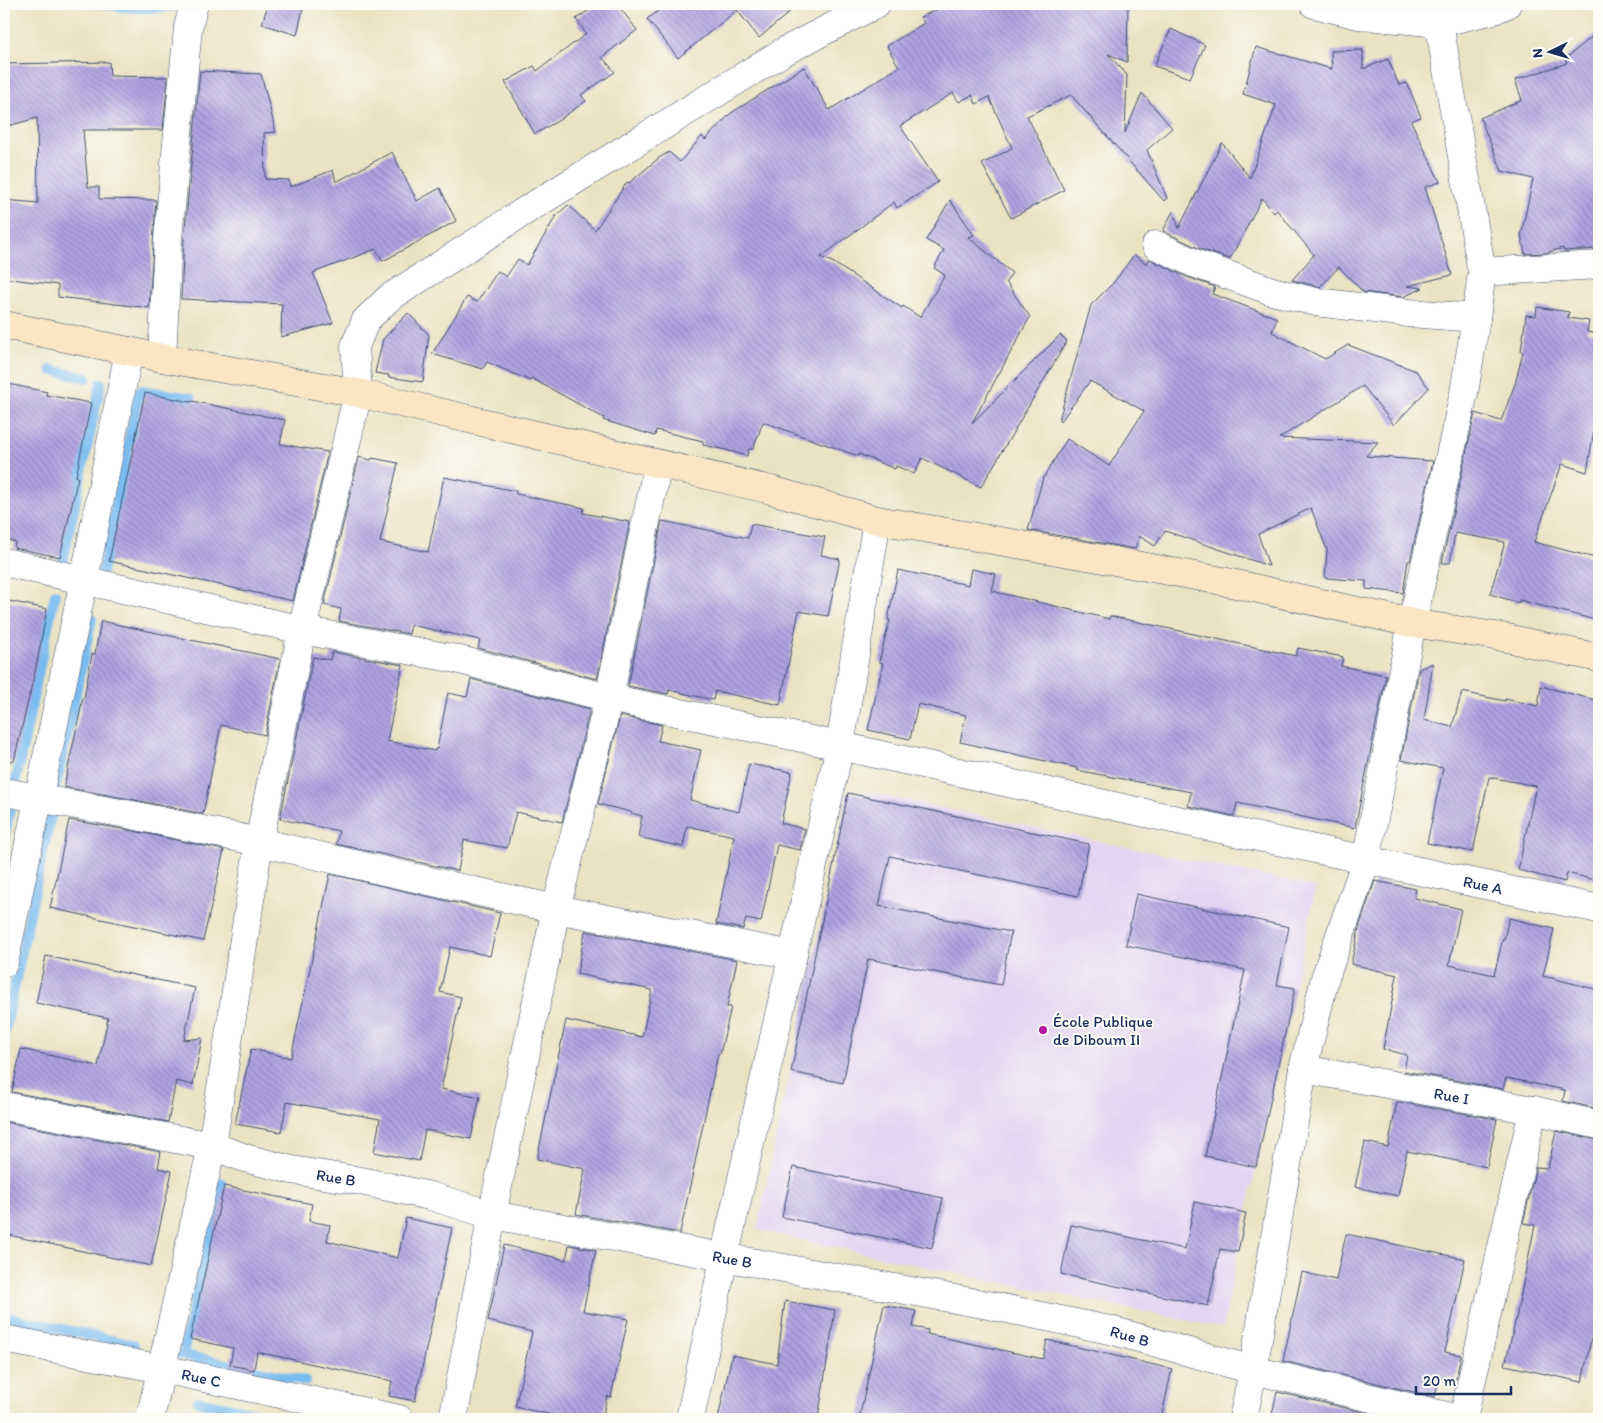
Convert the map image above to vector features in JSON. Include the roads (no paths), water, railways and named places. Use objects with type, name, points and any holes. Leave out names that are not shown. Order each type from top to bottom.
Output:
[{"type":"main road","points":[[4,325],[162,358],[358,394],[771,490],[877,520],[1222,581],[1412,623],[1502,636],[1599,658]]},
{"type":"street","points":[[162,358],[168,238],[188,28],[194,4]]},
{"type":"street","points":[[150,1419],[212,1146],[259,842],[302,630],[358,394],[355,346],[366,320],[389,298],[528,209],[775,58],[841,12],[876,4]]},
{"type":"street","points":[[1314,4],[1358,15],[1439,23],[1494,10],[1507,4]]},
{"type":"street","points":[[1243,1419],[1253,1370],[1303,1069],[1324,978],[1366,860],[1412,623],[1464,392],[1476,318],[1482,272],[1439,23]]},
{"type":"street","points":[[1156,245],[1194,263],[1263,288],[1316,302],[1409,313],[1476,318]]},
{"type":"street","points":[[1482,272],[1599,265]]},
{"type":"street","points":[[4,963],[84,580],[128,351]]},
{"type":"street","points":[[453,1419],[492,1216],[556,909],[609,698],[658,464]]},
{"type":"street","points":[[690,1419],[724,1258],[840,746],[877,520]]},
{"type":"street","name":"Rue A","points":[[4,562],[302,630],[456,659],[609,698],[1599,909]]},
{"type":"street","points":[[4,792],[259,842],[556,909],[793,954]]},
{"type":"street","name":"Rue I","points":[[1303,1069],[1533,1110],[1599,1125]]},
{"type":"street","name":"Rue B","points":[[4,1106],[212,1146],[245,1158],[292,1170],[361,1181],[421,1194],[492,1216],[998,1307],[1114,1331],[1253,1370],[1461,1419]]},
{"type":"street","points":[[1461,1419],[1533,1110]]},
{"type":"street","name":"Rue C","points":[[4,1339],[162,1369],[399,1419]]},
{"type":"waterway","points":[[105,4],[144,8],[182,4]]},
{"type":"waterway","points":[[51,370],[87,378]]},
{"type":"waterway","points":[[61,570],[101,383]]},
{"type":"waterway","points":[[142,390],[191,398]]},
{"type":"waterway","points":[[101,578],[139,391]]},
{"type":"waterway","points":[[16,780],[55,594]]},
{"type":"waterway","points":[[56,786],[92,619]]},
{"type":"waterway","points":[[4,840],[10,810]]},
{"type":"waterway","points":[[4,1035],[52,811]]},
{"type":"waterway","points":[[183,1354],[204,1257],[207,1258],[221,1182]]},
{"type":"waterway","points":[[4,1316],[134,1345]]},
{"type":"waterway","points":[[180,1354],[306,1381]]},
{"type":"waterway","points":[[198,1401],[282,1419]]},
{"type":"place","name":"École Publique de Diboum II","points":[[1043,1030]]}]
